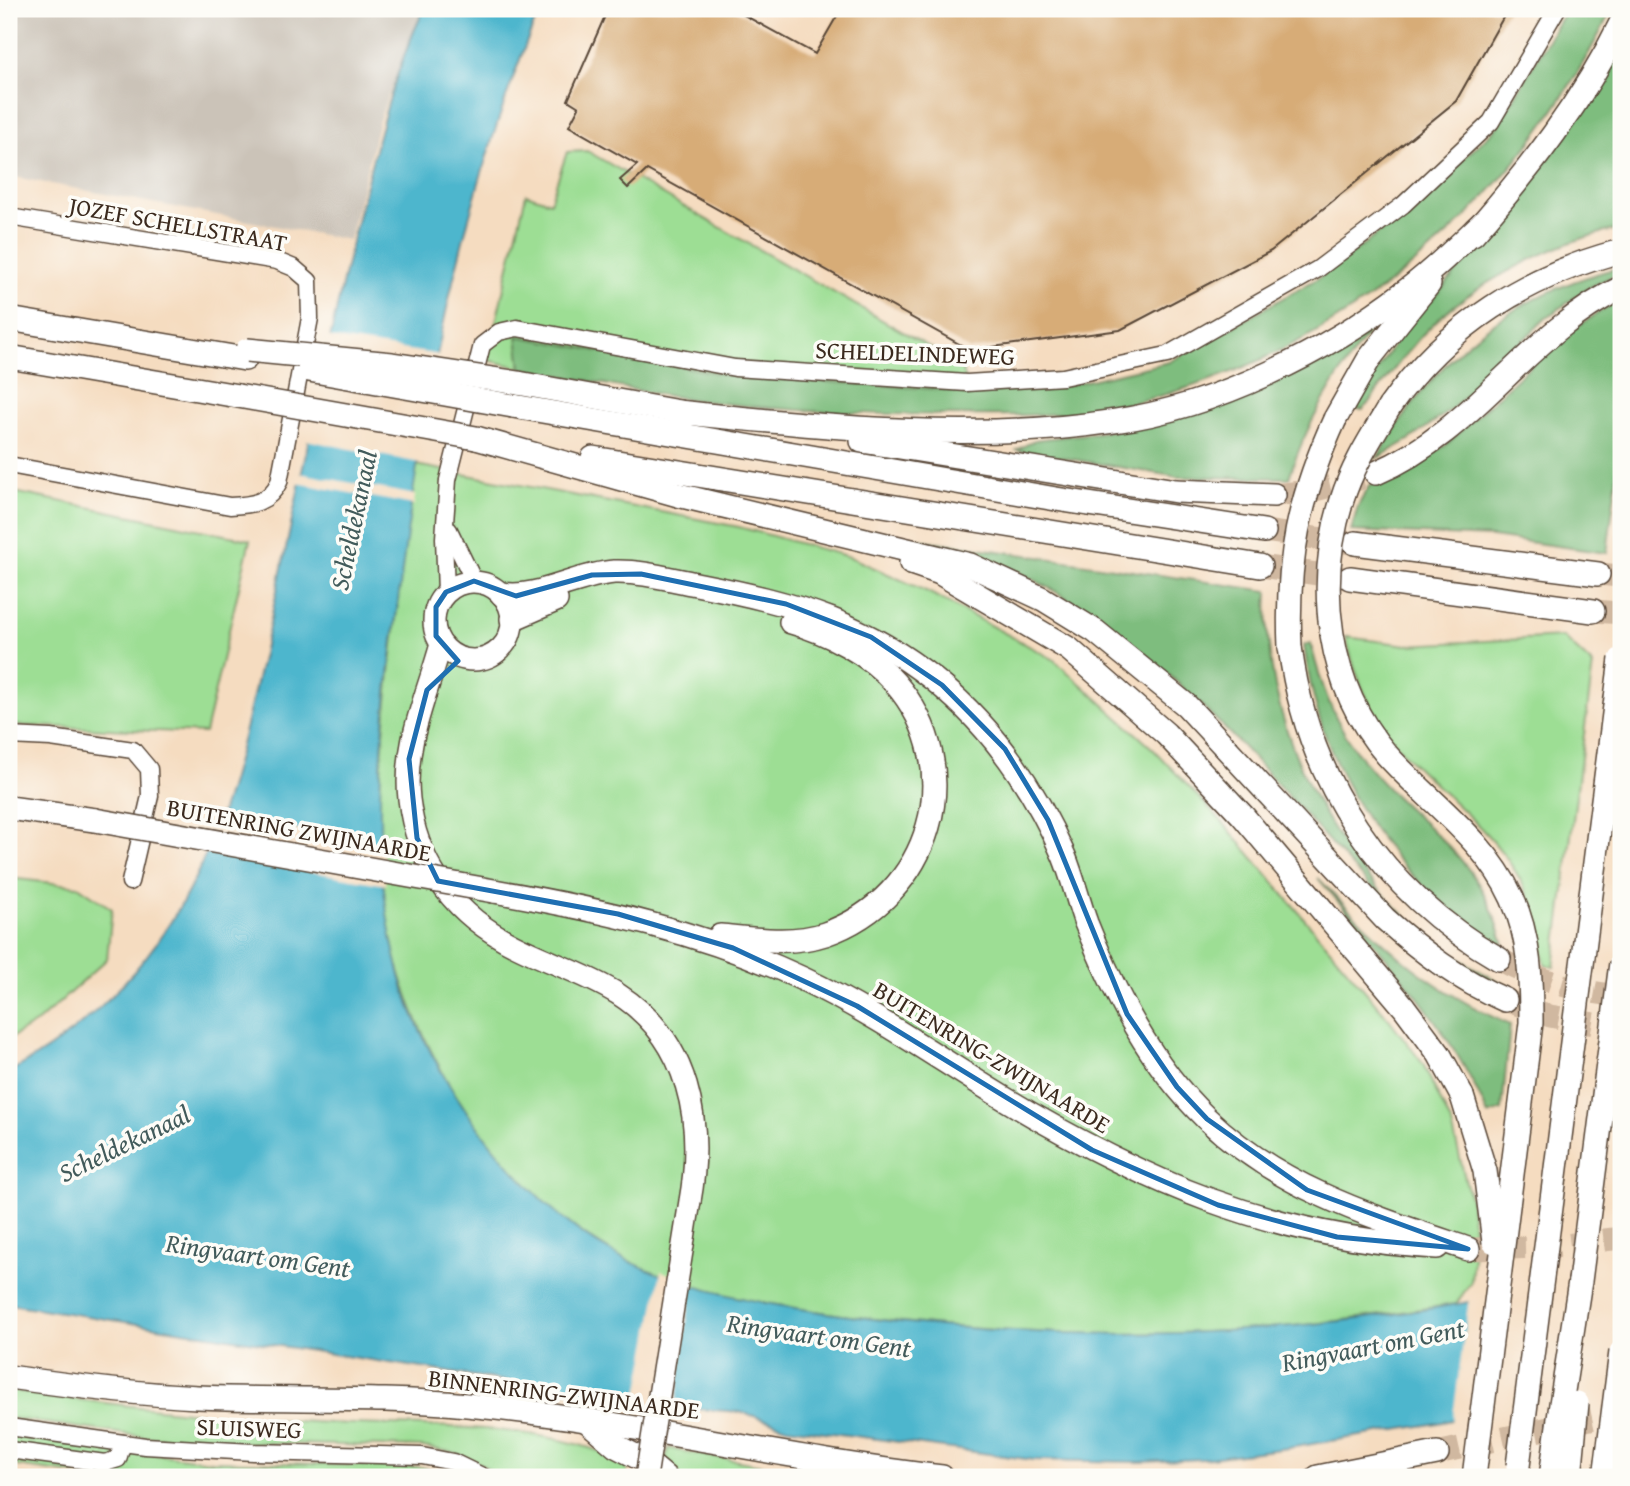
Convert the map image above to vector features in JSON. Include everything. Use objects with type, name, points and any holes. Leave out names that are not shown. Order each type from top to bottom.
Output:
[{"type":"highway","points":[[1499,959],[1423,905],[1383,865],[1355,829],[1322,769],[1300,705],[1290,647],[1289,591],[1293,544],[1303,499],[1335,419],[1369,359],[1543,150],[1576,104],[1621,23]]},
{"type":"highway","points":[[515,395],[852,428],[1035,430],[1117,421],[1203,400],[1289,363],[1358,324],[1408,290],[1482,223]]},
{"type":"highway","points":[[1474,1477],[1531,1023],[1528,957],[1522,925],[1512,897],[1476,844],[1387,755],[1365,724],[1338,667],[1330,618],[1329,570],[1342,498],[1364,451],[1390,406],[1433,354],[1468,324],[1505,298],[1545,277],[1587,260],[1621,251]]},
{"type":"highway","points":[[1376,473],[1441,437],[1554,331],[1596,300],[1621,288]]},
{"type":"highway","points":[[9,319],[150,343],[246,354],[515,395],[1069,502],[1264,531]]},
{"type":"highway","points":[[9,357],[467,437],[813,528],[970,565],[1044,599],[1095,631],[1139,664],[1217,736],[1385,919],[1448,971],[1505,1000]]},
{"type":"highway","points":[[676,412],[1176,491],[1274,495]]},
{"type":"highway","points":[[506,446],[1260,566]]},
{"type":"highway","points":[[813,528],[940,573],[1069,649],[1166,734],[1243,816],[1404,1007],[1439,1054],[1462,1096],[1477,1142],[1494,1229],[1495,1309]]},
{"type":"highway","points":[[1356,543],[1598,574]]},
{"type":"highway","name":"BUITENRING-ZWIJNAARDE","points":[[494,891],[618,914],[744,953],[857,1006],[1036,1117],[1155,1181],[1218,1205],[1289,1226],[1392,1244],[1468,1249],[1347,1208],[1307,1189],[1272,1170],[1207,1119],[1177,1087],[1128,1014],[1089,930],[1066,860],[1029,785],[1005,750],[972,713],[942,685],[906,659],[871,637],[786,604],[652,575],[617,572],[592,575],[529,595],[502,594]]},
{"type":"highway","points":[[1350,578],[1594,611]]},
{"type":"highway","points":[[512,619],[568,596],[607,588],[663,592],[744,609],[805,625],[839,642],[880,669],[895,683],[912,707],[926,737],[933,766],[934,795],[929,826],[918,853],[905,877],[884,901],[855,921],[825,934],[803,939],[775,941],[689,934]]},
{"type":"highway","points":[[1516,1473],[1621,659]]},
{"type":"highway","name":"BUITENRING ZWIJNAARDE","points":[[9,808],[95,820],[494,891]]},
{"type":"highway","points":[[1551,1477],[1580,1281],[1621,963]]},
{"type":"highway","points":[[1570,1477],[1577,1403],[1580,1281]]},
{"type":"highway","points":[[1605,1477],[1621,1352]]},
{"type":"highway","name":"BINNENRING-ZWIJNAARDE","points":[[9,1377],[114,1391],[197,1397],[322,1398],[465,1404],[586,1419],[931,1477]]},
{"type":"highway","points":[[586,1419],[616,1446],[647,1462],[665,1477]]},
{"type":"highway","points":[[1318,1477],[1437,1453]]},
{"type":"main road","points":[[474,581],[484,583],[502,594],[512,619],[506,643],[497,652],[474,660],[461,659],[441,644],[433,627],[433,617],[446,592],[464,582],[474,581]]},
{"type":"main road","points":[[441,644],[417,716],[409,759],[409,799],[417,838],[430,871],[447,895],[502,939],[620,995],[653,1026],[676,1060],[691,1098],[697,1149],[646,1477]]},
{"type":"main road","points":[[427,690],[461,659]]},
{"type":"street","name":"SCHELDELINDEWEG","points":[[446,592],[447,480],[467,437],[482,345],[499,332],[517,328],[735,368],[967,383],[1063,377],[1167,355],[1318,270],[1403,205],[1491,122],[1557,9]]},
{"type":"street","name":"JOZEF SCHELLSTRAAT","points":[[9,217],[277,261],[294,268],[309,281],[310,310],[279,482],[274,492],[264,501],[230,506],[9,465]]},
{"type":"street","points":[[445,520],[474,581]]},
{"type":"street","points":[[9,736],[51,738],[133,750],[149,769],[150,796],[130,882]]},
{"type":"street","name":"SLUISWEG","points":[[9,1427],[123,1443],[253,1452],[422,1456],[453,1462],[484,1477]]},
{"type":"street","points":[[9,1450],[105,1463],[118,1459],[123,1443]]},
{"type":"highlighted area","points":[[641,574],[786,604],[871,637],[942,685],[1005,749],[1048,820],[1127,1014],[1177,1087],[1207,1119],[1307,1190],[1468,1249],[1337,1237],[1218,1205],[1092,1150],[857,1006],[733,948],[618,914],[438,881],[417,838],[409,759],[427,690],[458,661],[436,636],[436,607],[446,592],[474,581],[516,596],[592,575]]},
{"type":"shaded area","points":[[9,9],[422,9],[379,120],[349,240],[9,176]]},
{"type":"green space","points":[[1566,9],[1612,9],[1571,82],[1524,150],[1471,211],[1411,266],[1346,313],[1275,353],[1199,384],[1118,406],[1076,412],[1011,415],[879,414],[777,409],[710,402],[521,368],[517,336],[734,376],[967,391],[1064,386],[1169,362],[1322,276],[1408,211],[1497,127]]},
{"type":"green space","points":[[1621,44],[1621,229],[1571,242],[1544,253],[1517,266],[1467,297],[1427,330],[1363,410],[1352,409],[1398,338],[1487,237],[1552,153]]},
{"type":"green space","points":[[587,151],[962,366],[967,391],[734,376],[518,336],[521,368],[487,360],[526,194],[550,202],[567,152]]},
{"type":"green space","points":[[1621,267],[1621,272],[1588,288],[1545,319],[1453,408],[1409,440],[1377,458],[1424,389],[1450,360],[1478,335],[1509,313],[1542,295]]},
{"type":"green space","points":[[1621,298],[1621,443],[1607,553],[1492,537],[1351,531],[1358,506],[1369,486],[1446,445],[1560,338]]},
{"type":"green space","points":[[1377,322],[1326,396],[1305,436],[1289,478],[1178,477],[1017,450],[1035,440],[1119,430]]},
{"type":"green space","points":[[416,465],[739,527],[850,557],[928,592],[1053,659],[1153,749],[1226,826],[1389,1019],[1423,1064],[1452,1125],[1471,1203],[1474,1244],[1471,1282],[1456,1304],[1327,1322],[1228,1331],[1115,1334],[946,1326],[834,1314],[719,1293],[663,1276],[636,1264],[610,1251],[571,1225],[534,1193],[470,1117],[421,1030],[403,985],[391,940],[381,866],[380,793],[389,683]]},
{"type":"green space","points":[[9,491],[250,540],[205,733],[9,725]]},
{"type":"green space","points":[[917,539],[1268,591],[1270,651],[1281,711],[1302,769],[1330,824],[1366,875],[1409,919],[1457,957],[1509,986],[1509,990],[1446,953],[1391,907],[1258,763],[1186,690],[1148,656],[1065,597],[1020,573],[973,554]]},
{"type":"green space","points":[[1346,637],[1407,645],[1563,637],[1593,665],[1554,967],[1545,965],[1531,903],[1509,862],[1479,827],[1412,762],[1389,735],[1362,688]]},
{"type":"green space","points":[[1311,644],[1330,705],[1344,733],[1384,785],[1463,862],[1479,884],[1493,911],[1504,945],[1463,919],[1427,890],[1395,856],[1367,819],[1344,780],[1326,737],[1313,692],[1304,645]]},
{"type":"green space","points":[[9,878],[78,886],[112,909],[107,959],[39,1021],[9,1039]]},
{"type":"green space","points":[[1318,878],[1406,962],[1453,995],[1510,1025],[1502,1110],[1488,1115],[1454,1050],[1434,1020]]},
{"type":"green space","points":[[9,1390],[249,1418],[520,1433],[558,1439],[594,1449],[627,1463],[627,1477],[498,1477],[483,1465],[456,1453],[423,1447],[146,1437],[9,1418]]},
{"type":"green space","points":[[9,1436],[211,1461],[421,1467],[460,1477],[96,1477],[9,1465]]},
{"type":"green space","points":[[668,1448],[830,1477],[681,1477],[664,1466]]},
{"type":"water","points":[[424,9],[540,9],[489,149],[450,292],[410,512],[388,683],[380,781],[383,879],[389,927],[400,976],[413,1015],[455,1095],[513,1170],[579,1231],[613,1253],[667,1277],[753,1301],[918,1324],[995,1330],[1150,1334],[1305,1325],[1458,1304],[1621,1268],[1621,1383],[1438,1423],[1288,1448],[1202,1459],[1141,1462],[1034,1460],[787,1427],[742,1412],[681,1408],[9,1304],[9,1072],[63,1038],[89,1017],[135,971],[173,918],[214,834],[249,714],[368,176],[401,63]]},
{"type":"pier","points":[[325,337],[440,355],[420,463],[306,440]]},
{"type":"pier","points":[[299,473],[415,495],[414,505],[297,483]]},
{"type":"pier","points":[[215,815],[383,845],[386,885],[201,852]]},
{"type":"pier","points":[[1621,1265],[1621,1387],[1452,1424],[1469,1298]]},
{"type":"pier","points":[[661,1271],[692,1282],[675,1411],[636,1405]]},
{"type":"building","points":[[608,9],[733,9],[815,54],[841,9],[1508,9],[1456,101],[1271,251],[1120,330],[970,350],[647,170],[628,188],[620,180],[637,165],[569,126],[579,107],[568,100]]},
{"type":"tunnel","points":[[1274,495],[1311,491],[1363,478]]},
{"type":"tunnel","points":[[1264,531],[1352,543]]},
{"type":"tunnel","points":[[1260,566],[1347,578]]},
{"type":"tunnel","points":[[1598,574],[1621,576]]},
{"type":"tunnel","points":[[1593,611],[1621,613]]},
{"type":"tunnel","points":[[1499,959],[1558,984],[1621,996]]},
{"type":"tunnel","points":[[1505,1000],[1550,1016],[1621,1029]]},
{"type":"tunnel","points":[[1468,1249],[1549,1247],[1621,1238]]},
{"type":"tunnel","points":[[1437,1453],[1621,1412]]},
{"type":"water label","name":"Scheldekanaal","points":[[353,520]]},
{"type":"water label","name":"Scheldekanaal","points":[[124,1143]]},
{"type":"water label","name":"Ringvaart om Gent","points":[[258,1255]]},
{"type":"water label","name":"Ringvaart om Gent","points":[[819,1335]]},
{"type":"water label","name":"Ringvaart om Gent","points":[[1373,1345]]}]
